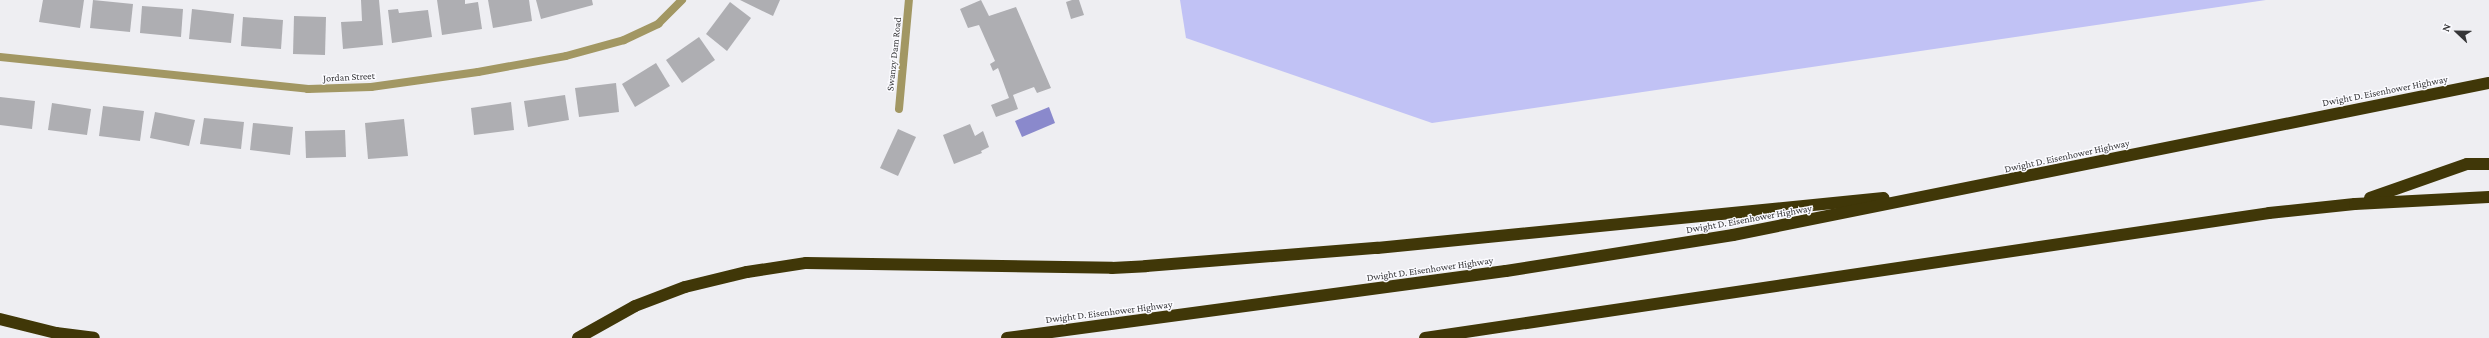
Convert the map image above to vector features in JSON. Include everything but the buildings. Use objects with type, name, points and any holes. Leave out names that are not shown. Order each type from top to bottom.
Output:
[{"type":"highway","name":"Dwight D. Eisenhower Highway","points":[[1007,338],[1514,270],[1733,235],[2489,83]]},
{"type":"highway","points":[[2356,204],[2467,164],[2489,164]]},
{"type":"highway","points":[[578,338],[635,306],[685,287],[747,272],[806,263],[1112,268],[1146,266],[1377,248],[1949,192]]},
{"type":"highway","points":[[1425,338],[2183,225],[2356,204],[2489,197]]},
{"type":"highway","points":[[0,319],[56,333],[94,338]]},
{"type":"street","name":"Jordan Street","points":[[0,57],[308,89],[371,87],[478,72],[566,56],[624,40],[658,24],[682,0]]},
{"type":"street","name":"Swanzy Dam Road","points":[[899,109],[909,0]]},
{"type":"shaded area","points":[[1180,0],[2266,0],[1432,123],[1186,38]]},
{"type":"shaded area","points":[[1049,107],[1055,123],[1022,137],[1015,121]]}]
